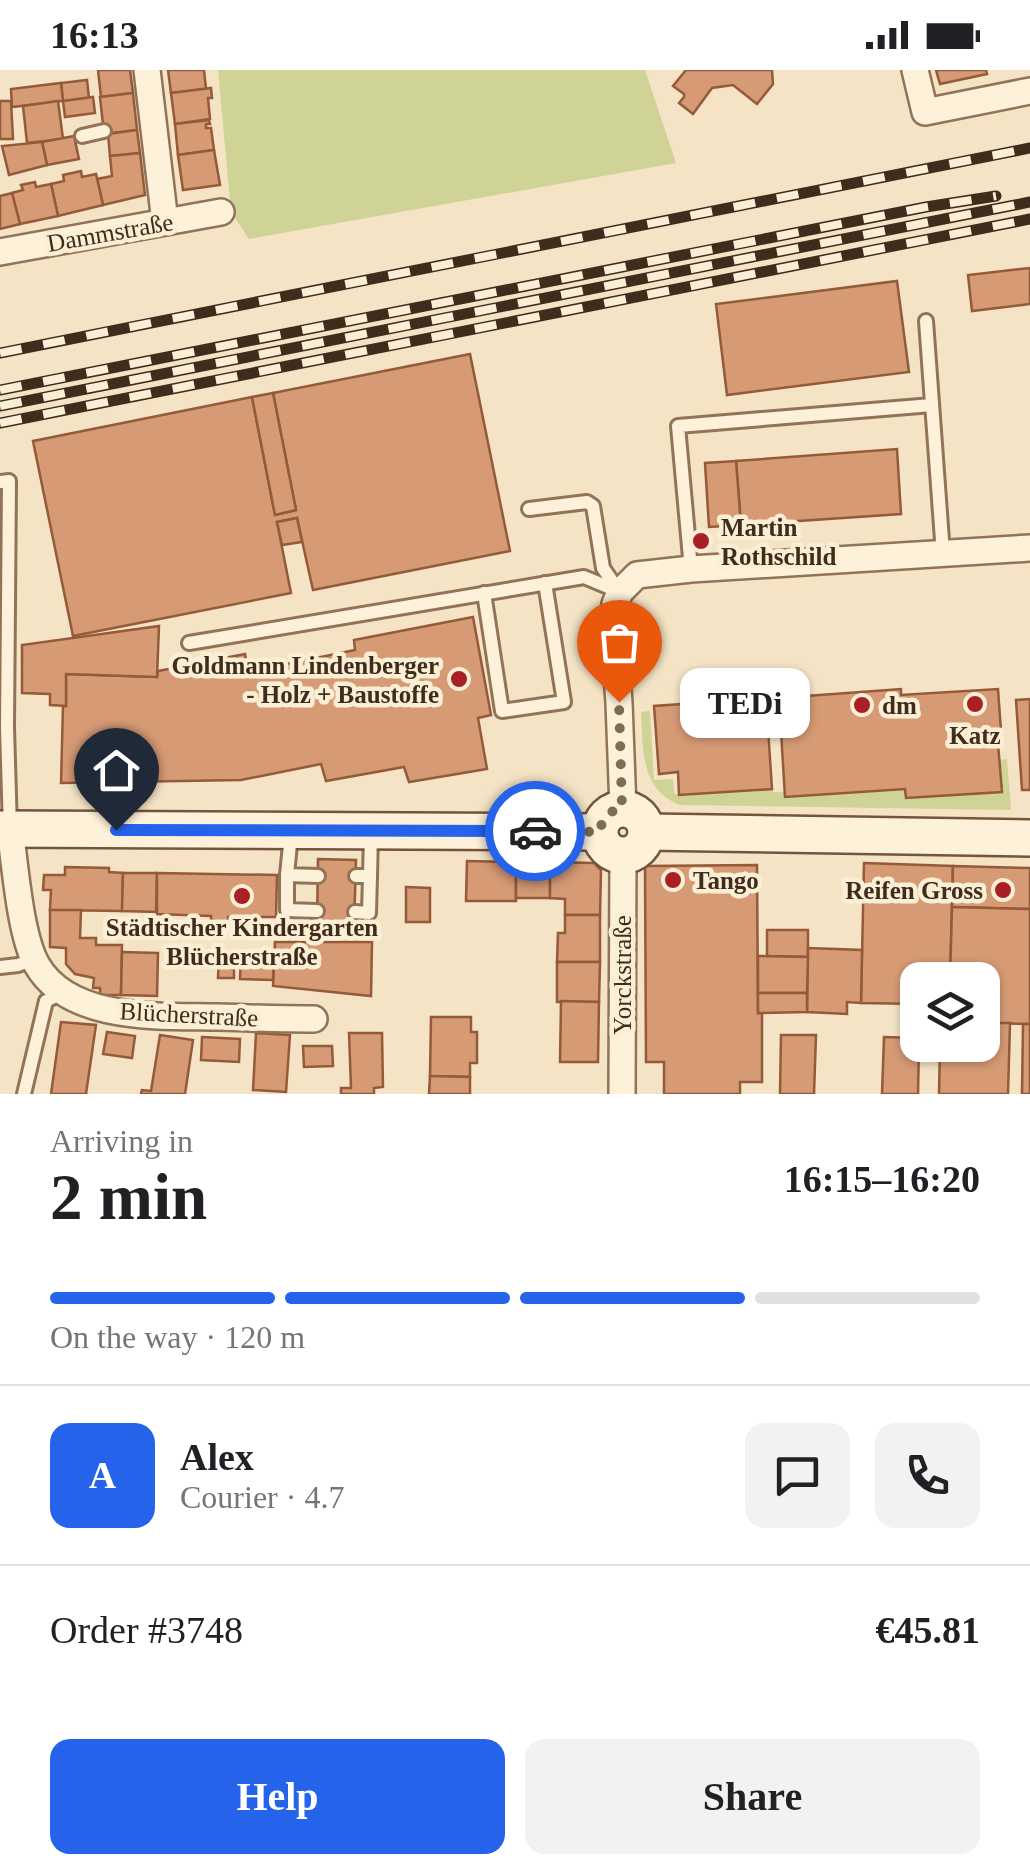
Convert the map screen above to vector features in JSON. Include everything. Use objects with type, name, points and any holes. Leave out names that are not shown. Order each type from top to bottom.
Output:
[{"type":"main road","points":[[5,829],[1030,838]]},
{"type":"street","points":[[147,70],[145,126],[166,222]]},
{"type":"street","points":[[914,70],[925,112],[1030,91]]},
{"type":"street","name":"Dammstraße","points":[[0,252],[221,212]]},
{"type":"street","points":[[620,592],[637,575],[1030,548]]},
{"type":"street","name":"Yorckstraße","points":[[620,592],[613,620],[623,832],[622,1094]]},
{"type":"street","name":"Blücherstraße","points":[[5,829],[34,959],[48,979],[64,992],[107,1010],[146,1016],[314,1019]]},
{"type":"lane","points":[[82,136],[104,130]]},
{"type":"lane","points":[[926,321],[943,554]]},
{"type":"lane","points":[[691,570],[678,426],[932,406]]},
{"type":"lane","points":[[0,482],[9,481],[3,728],[5,829]]},
{"type":"lane","points":[[529,508],[587,502],[593,506],[603,568],[620,592]]},
{"type":"lane","points":[[189,643],[584,577],[620,592]]},
{"type":"lane","points":[[484,593],[502,712],[564,702],[545,583]]},
{"type":"lane","points":[[291,831],[287,910],[317,911]]},
{"type":"lane","points":[[355,912],[368,912],[363,876],[371,832]]},
{"type":"lane","points":[[287,875],[318,876]]},
{"type":"lane","points":[[0,967],[34,959]]},
{"type":"lane","points":[[24,1094],[46,1002],[64,992]]},
{"type":"green space","points":[[218,70],[645,70],[676,163],[249,239],[231,212]]},
{"type":"green space","points":[[650,711],[654,780],[673,779],[674,793],[680,795],[772,789],[905,789],[907,798],[1001,792],[999,760],[1007,759],[1011,810],[680,805],[657,789],[646,766],[641,712]]},
{"type":"building","points":[[98,70],[130,70],[133,93],[101,97]]},
{"type":"building","points":[[168,70],[204,70],[206,89],[171,93]]},
{"type":"building","points":[[686,70],[772,70],[773,84],[757,104],[733,85],[712,88],[693,114],[679,103],[684,94],[673,86]]},
{"type":"building","points":[[936,70],[986,70],[987,74],[940,84]]},
{"type":"building","points":[[87,80],[89,98],[63,101],[61,83]]},
{"type":"building","points":[[61,83],[63,101],[12,107],[11,89]]},
{"type":"building","points":[[211,88],[210,119],[175,124],[171,93]]},
{"type":"building","points":[[133,93],[137,130],[104,134],[100,97]]},
{"type":"building","points":[[93,97],[95,113],[65,117],[63,101]]},
{"type":"building","points":[[0,101],[11,101],[13,139],[0,139]]},
{"type":"building","points":[[58,101],[63,139],[27,143],[23,106]]},
{"type":"building","points":[[209,120],[206,128],[211,128],[214,150],[178,155],[175,124]]},
{"type":"building","points":[[137,130],[140,153],[110,156],[108,134]]},
{"type":"building","points":[[74,136],[79,159],[47,165],[42,142]]},
{"type":"building","points":[[42,142],[47,165],[9,175],[2,146]]},
{"type":"building","points":[[214,150],[220,185],[183,190],[178,155]]},
{"type":"building","points":[[140,153],[145,195],[103,205],[97,179],[112,176],[110,156]]},
{"type":"building","points":[[81,171],[82,177],[96,174],[103,205],[58,216],[51,184],[64,181],[63,175]]},
{"type":"building","points":[[35,182],[36,187],[51,184],[58,216],[20,224],[12,193],[23,190],[21,185]]},
{"type":"building","points":[[12,193],[20,224],[0,229],[0,196]]},
{"type":"building","points":[[1030,268],[1030,304],[972,311],[968,275]]},
{"type":"building","points":[[897,281],[909,372],[727,395],[716,304]]},
{"type":"building","points":[[470,354],[510,551],[313,590],[297,518],[277,522],[291,593],[73,636],[33,441],[252,397],[275,515],[296,510],[273,393]]},
{"type":"building","points":[[273,393],[296,510],[275,515],[252,397]]},
{"type":"building","points":[[897,449],[901,514],[741,525],[736,461]]},
{"type":"building","points":[[736,461],[741,525],[709,527],[705,463]]},
{"type":"building","points":[[297,518],[302,542],[282,545],[277,522]]},
{"type":"building","points":[[473,617],[491,715],[478,718],[487,769],[409,782],[404,767],[326,781],[321,764],[241,780],[61,783],[66,674],[157,677],[158,671],[245,654],[248,672],[355,650],[354,640]]},
{"type":"building","points":[[159,626],[157,677],[66,674],[66,706],[50,705],[50,694],[22,693],[22,645]]},
{"type":"building","points":[[901,689],[901,695],[998,689],[1002,792],[906,798],[905,789],[785,797],[779,698]]},
{"type":"building","points":[[766,698],[772,789],[679,795],[678,772],[659,774],[654,706]]},
{"type":"building","points":[[1030,699],[1030,790],[1022,790],[1016,700]]},
{"type":"building","points":[[318,859],[356,860],[354,929],[317,927]]},
{"type":"building","points":[[467,861],[516,862],[516,901],[466,901]]},
{"type":"building","points":[[516,862],[550,862],[550,898],[516,898]]},
{"type":"building","points":[[550,862],[594,863],[601,870],[600,915],[565,915],[565,899],[550,898]]},
{"type":"building","points":[[864,863],[953,866],[950,962],[900,962],[900,1004],[861,1003]]},
{"type":"building","points":[[757,865],[762,1082],[740,1082],[740,1094],[664,1094],[664,1062],[646,1062],[645,866]]},
{"type":"building","points":[[953,866],[1030,868],[1030,909],[952,907]]},
{"type":"building","points":[[65,867],[109,868],[109,872],[123,873],[122,911],[50,910],[51,890],[43,890],[44,875],[65,875]]},
{"type":"building","points":[[123,873],[157,873],[156,912],[122,911]]},
{"type":"building","points":[[157,873],[277,875],[276,917],[228,917],[228,925],[211,924],[211,916],[157,914]]},
{"type":"building","points":[[406,887],[430,888],[430,922],[406,922]]},
{"type":"building","points":[[952,907],[1030,909],[1030,1024],[1000,1023],[1000,962],[950,962]]},
{"type":"building","points":[[50,910],[81,910],[80,938],[96,938],[96,945],[122,945],[121,995],[100,995],[100,988],[93,988],[94,978],[75,974],[66,964],[66,948],[50,947]]},
{"type":"building","points":[[565,915],[600,915],[600,962],[557,962],[558,933],[565,933]]},
{"type":"building","points":[[767,930],[808,930],[808,957],[767,956]]},
{"type":"building","points":[[275,942],[372,942],[371,996],[273,986]]},
{"type":"building","points":[[808,948],[862,950],[861,1003],[847,1002],[847,1014],[807,1012]]},
{"type":"building","points":[[241,950],[274,951],[273,980],[240,979]]},
{"type":"building","points":[[122,952],[158,953],[157,996],[121,995]]},
{"type":"building","points":[[219,953],[234,954],[234,978],[218,978]]},
{"type":"building","points":[[758,956],[808,957],[807,993],[758,993]]},
{"type":"building","points":[[557,962],[600,962],[599,1002],[557,1002]]},
{"type":"building","points":[[758,993],[807,993],[807,1012],[758,1013]]},
{"type":"building","points":[[561,1001],[599,1002],[598,1062],[560,1062]]},
{"type":"building","points":[[431,1017],[471,1017],[471,1032],[477,1032],[477,1063],[470,1063],[470,1077],[430,1076]]},
{"type":"building","points":[[61,1022],[96,1025],[86,1094],[51,1094]]},
{"type":"building","points":[[1000,1023],[1010,1023],[1008,1094],[939,1094],[940,1062],[1000,1062]]},
{"type":"building","points":[[1023,1024],[1030,1024],[1030,1094],[1022,1094]]},
{"type":"building","points":[[107,1032],[135,1036],[132,1058],[103,1054]]},
{"type":"building","points":[[256,1033],[290,1035],[286,1092],[253,1090]]},
{"type":"building","points":[[349,1033],[382,1033],[383,1087],[374,1088],[374,1094],[341,1094],[341,1088],[351,1088]]},
{"type":"building","points":[[160,1035],[193,1040],[185,1094],[141,1094],[142,1090],[151,1091]]},
{"type":"building","points":[[781,1035],[816,1035],[814,1094],[780,1094]]},
{"type":"building","points":[[202,1037],[240,1039],[239,1062],[201,1060]]},
{"type":"building","points":[[884,1037],[900,1037],[900,1062],[919,1062],[918,1094],[882,1094]]},
{"type":"building","points":[[303,1046],[332,1046],[333,1066],[304,1067]]},
{"type":"building","points":[[430,1076],[470,1077],[470,1094],[429,1094]]},
{"type":"railway","points":[[0,353],[1030,148]]},
{"type":"railway","points":[[0,390],[996,196]]},
{"type":"railway","points":[[0,406],[1030,202]]},
{"type":"railway","points":[[0,423],[1030,219]]},
{"type":"way so far","points":[[535,831],[600,832],[606,815],[622,808],[619,702]]},
{"type":"place","name":"Martin Rothschild","points":[[701,541]]},
{"type":"place","name":"Goldmann Lindenberger - Holz + Baustoffe","points":[[459,679]]},
{"type":"place","name":"TEDi","points":[[619,702]]},
{"type":"place","name":"Katz","points":[[975,704]]},
{"type":"place","name":"dm","points":[[862,705]]},
{"type":"place","name":"Tango","points":[[673,880]]},
{"type":"place","name":"Reifen Gross","points":[[1003,890]]},
{"type":"place","name":"Städtischer Kindergarten Blücherstraße","points":[[242,896]]},
{"type":"route","points":[[116,830],[535,831]]}]
